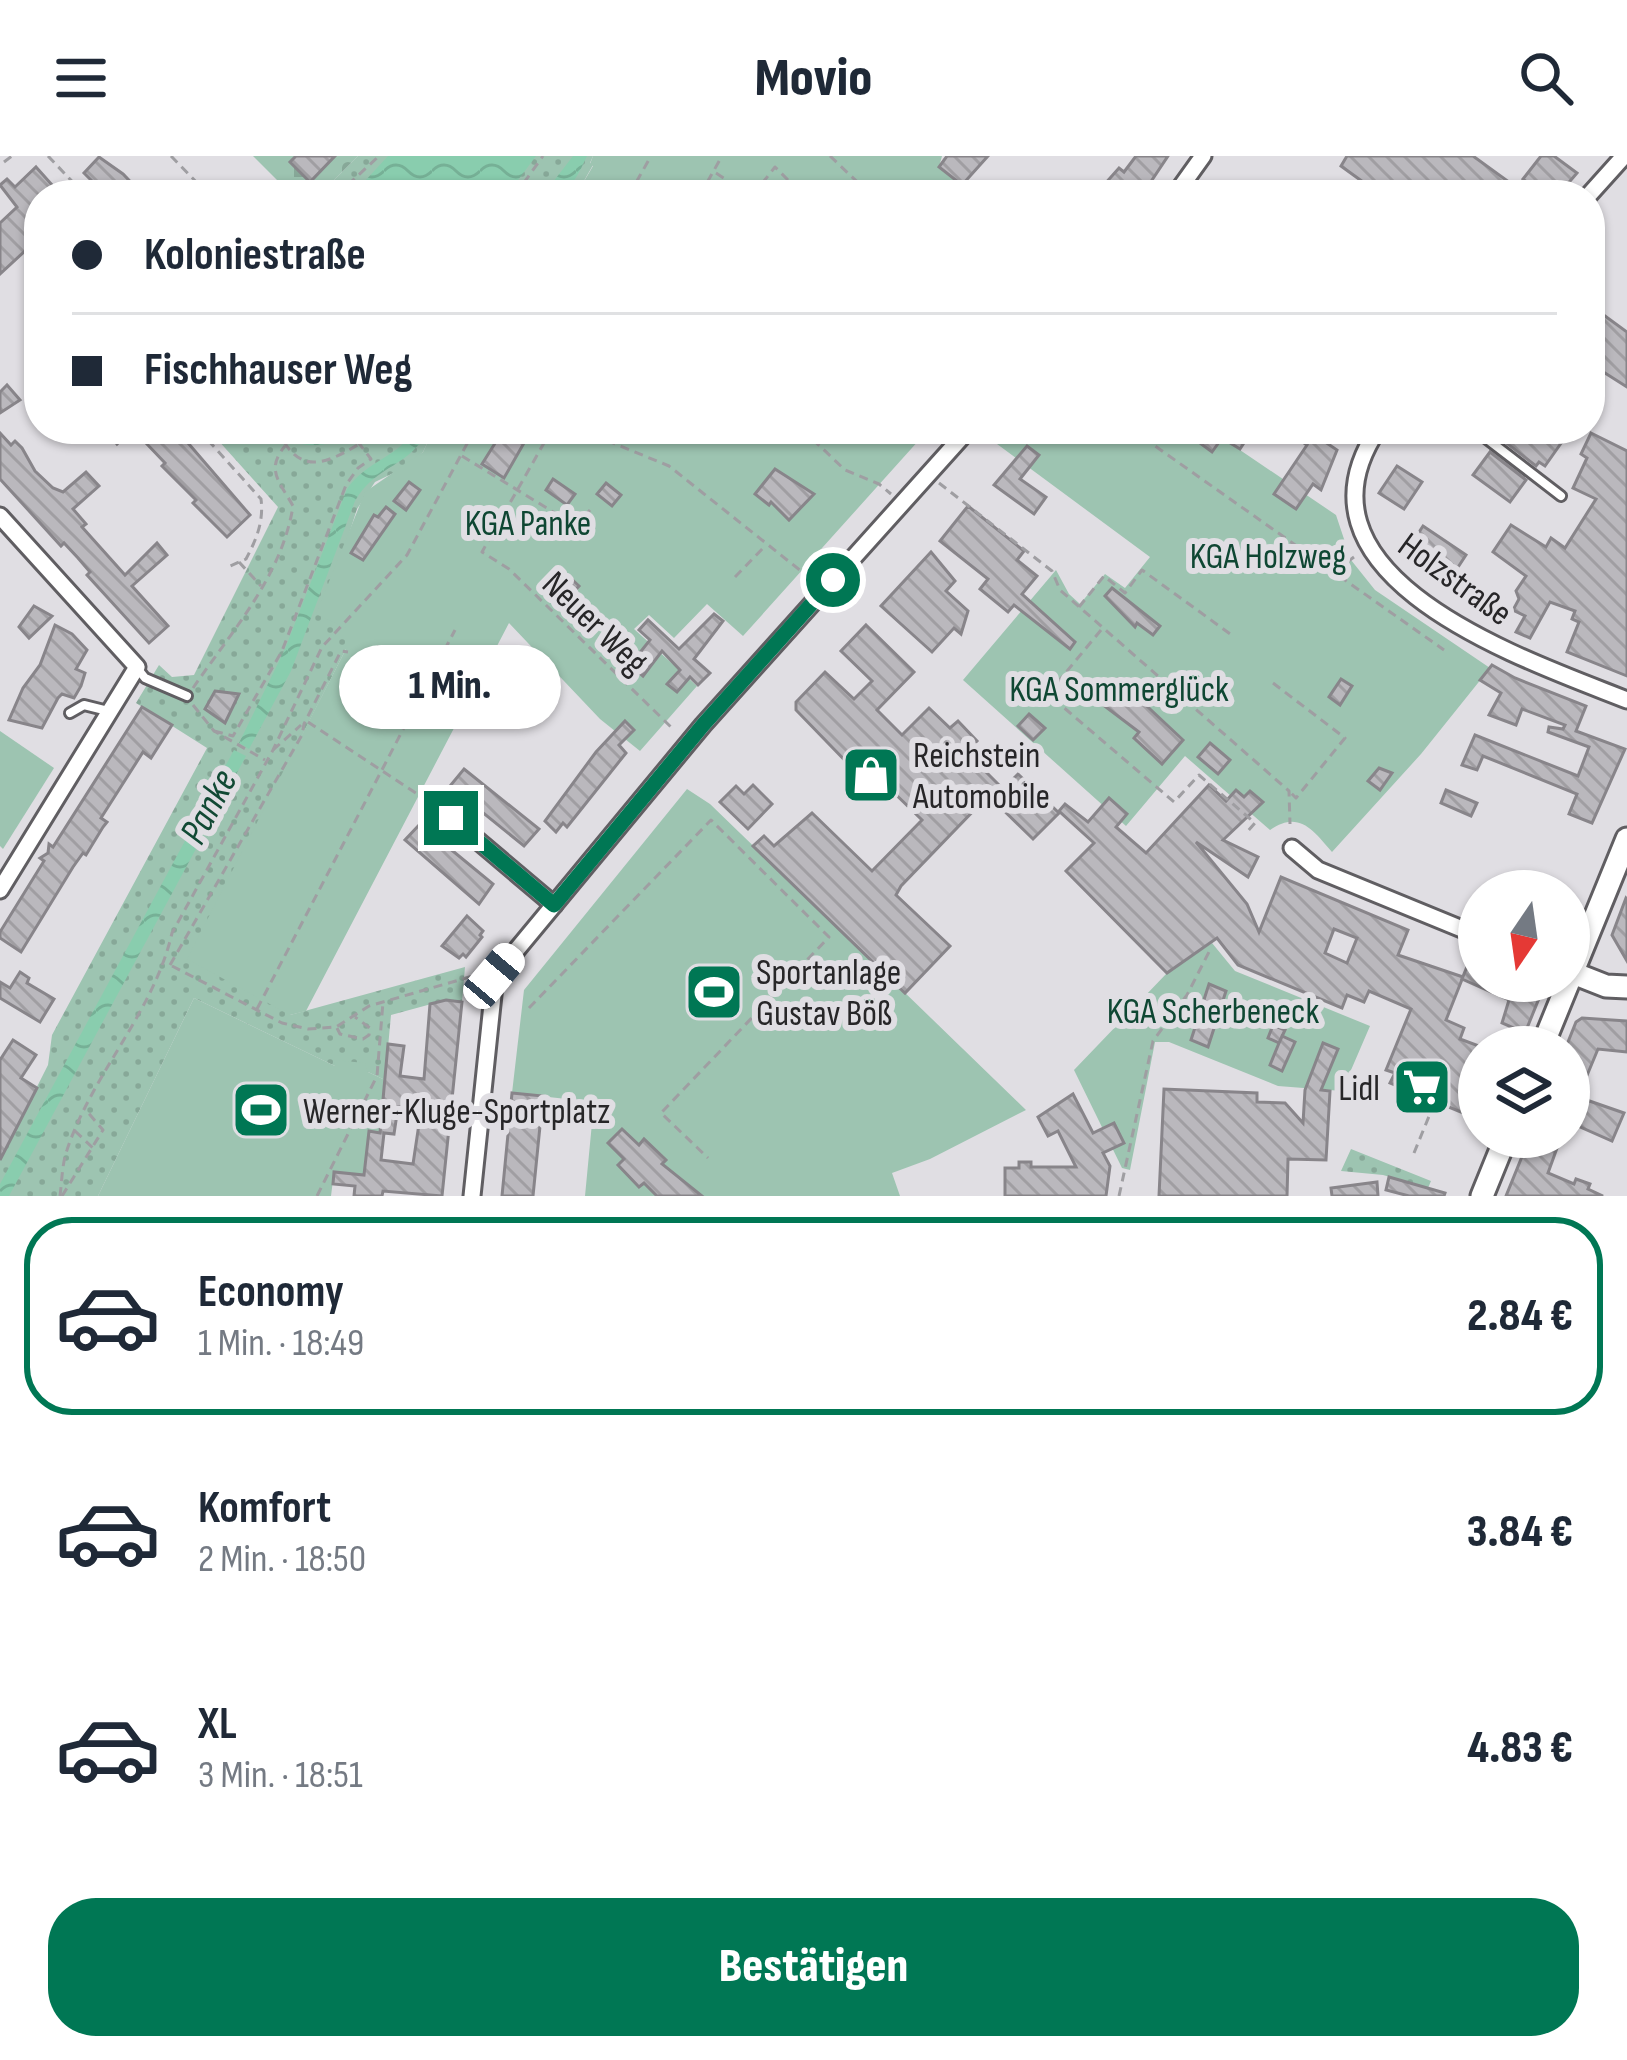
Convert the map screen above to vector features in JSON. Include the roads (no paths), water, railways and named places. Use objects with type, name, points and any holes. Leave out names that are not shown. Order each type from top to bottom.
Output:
[{"type":"main road","points":[[1590,928],[1627,839]]},
{"type":"main road","points":[[1590,980],[1627,987]]},
{"type":"main road","points":[[1482,1196],[1497,1158]]},
{"type":"street","points":[[1602,180],[1624,156]]},
{"type":"street","points":[[472,1196],[494,976],[703,725],[955,444]]},
{"type":"street","name":"Holzstraße","points":[[1371,444],[1360,467],[1357,503],[1365,538],[1382,568],[1495,647],[1627,700]]},
{"type":"street","points":[[0,516],[137,667],[3,878]]},
{"type":"street","points":[[451,818],[554,905]]},
{"type":"street","points":[[1292,848],[1318,870],[1458,927]]},
{"type":"lane","points":[[1493,444],[1561,496]]},
{"type":"lane","points":[[137,667],[146,678],[187,697]]},
{"type":"lane","points":[[70,713],[84,705],[110,712]]},
{"type":"water","points":[[388,156],[536,156],[518,180],[366,180]]},
{"type":"water","points":[[573,156],[587,156],[574,180],[555,180]]},
{"type":"water","points":[[419,444],[373,479],[355,501],[291,671],[249,749],[239,743],[285,649],[347,489],[400,446]]},
{"type":"water","name":"Panke","points":[[234,750],[246,756],[9,1196],[0,1196],[0,1184]]},
{"type":"place","name":"Reichstein Automobile","points":[[871,775]]},
{"type":"place","name":"Sportanlage Gustav Böß","points":[[714,992]]},
{"type":"place","name":"Lidl","points":[[1422,1087]]},
{"type":"place","name":"Werner-Kluge-Sportplatz","points":[[261,1110]]},
{"type":"park label","name":"KGA Panke","points":[[528,522]]},
{"type":"park label","name":"KGA Holzweg","points":[[1268,555]]},
{"type":"park label","name":"KGA Sommerglück","points":[[1119,688]]},
{"type":"park label","name":"KGA Scherbeneck","points":[[1213,1010]]}]
